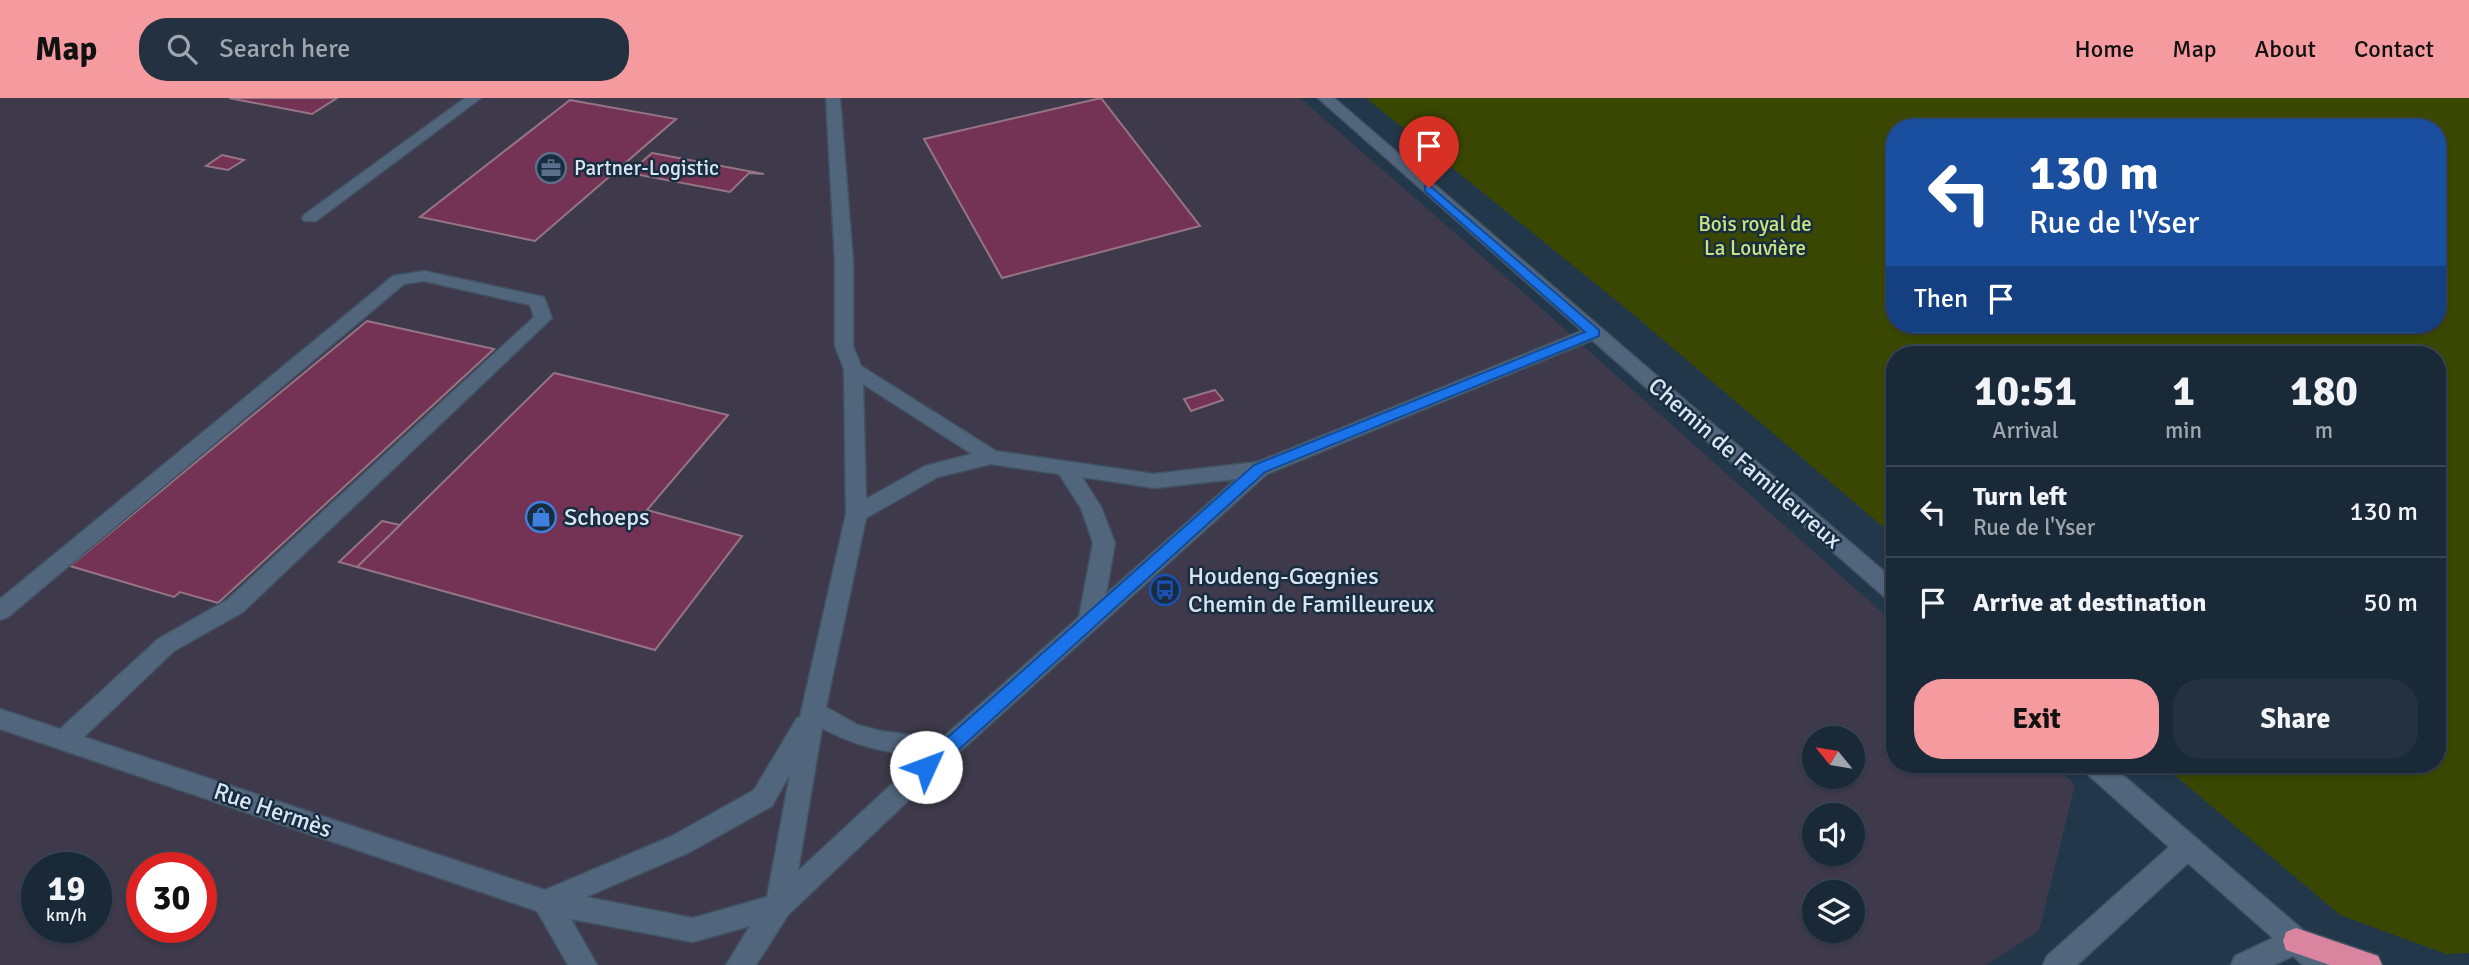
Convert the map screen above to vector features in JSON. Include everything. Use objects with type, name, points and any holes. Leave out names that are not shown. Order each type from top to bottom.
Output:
[{"type":"highway","points":[[2296,942],[2368,965]]},
{"type":"street","points":[[310,218],[474,98]]},
{"type":"street","points":[[779,906],[813,710],[856,514],[853,369],[844,346],[844,261],[834,98]]},
{"type":"street","name":"Chemin de Familleureux","points":[[1325,98],[1886,585]]},
{"type":"street","points":[[0,611],[399,280],[424,276],[538,301],[543,318],[235,606],[166,645],[65,740]]},
{"type":"street","points":[[856,514],[932,471],[991,457],[1154,481],[1260,468],[1594,333]]},
{"type":"street","points":[[853,369],[991,457]]},
{"type":"street","points":[[1065,467],[1091,507],[1104,543],[1090,620]]},
{"type":"street","points":[[740,965],[779,906],[944,750],[1260,468]]},
{"type":"street","points":[[813,710],[852,733],[881,741],[944,750]]},
{"type":"street","points":[[583,965],[547,902],[681,844],[763,798],[813,710]]},
{"type":"street","name":"Rue Hermès","points":[[0,719],[547,902],[693,930],[779,906]]},
{"type":"street","points":[[2103,773],[2323,965]]},
{"type":"street","points":[[2057,965],[2188,846]]},
{"type":"street","points":[[2245,965],[2296,942]]},
{"type":"shaded area","points":[[0,98],[1300,98],[1525,294],[1886,616],[1886,773],[2062,773],[2075,785],[2039,931],[1986,965],[0,965]]},
{"type":"green space","name":"Bois royal de La Louvière","points":[[1366,98],[2469,98],[2469,953],[2446,954],[2340,915],[2172,773],[2446,773],[2446,346],[1886,346],[1886,529],[1628,310]]},
{"type":"building","points":[[229,98],[337,98],[312,114]]},
{"type":"building","points":[[1101,98],[1200,226],[1002,278],[924,139]]},
{"type":"building","name":"Partner-Logistic","points":[[570,100],[676,119],[535,241],[420,217]]},
{"type":"building","points":[[652,153],[764,174],[749,173],[730,192],[629,173]]},
{"type":"building","points":[[222,155],[244,160],[228,170],[206,166]]},
{"type":"building","points":[[367,321],[494,349],[218,603],[180,592],[174,597],[70,566]]},
{"type":"building","name":"Schoeps","points":[[554,373],[728,415],[647,510],[742,536],[655,650],[357,567]]},
{"type":"building","points":[[1215,390],[1223,400],[1191,411],[1184,399]]},
{"type":"building","points":[[382,521],[400,525],[357,567],[339,562]]},
{"type":"place","name":"Partner-Logistic","points":[[551,168]]},
{"type":"place","name":"Schoeps","points":[[541,517]]},
{"type":"place","name":"Houdeng-Gœgnies Chemin de Familleureux","points":[[1165,590]]},
{"type":"route","points":[[926,767],[1260,468],[1594,333],[1429,188]]}]
